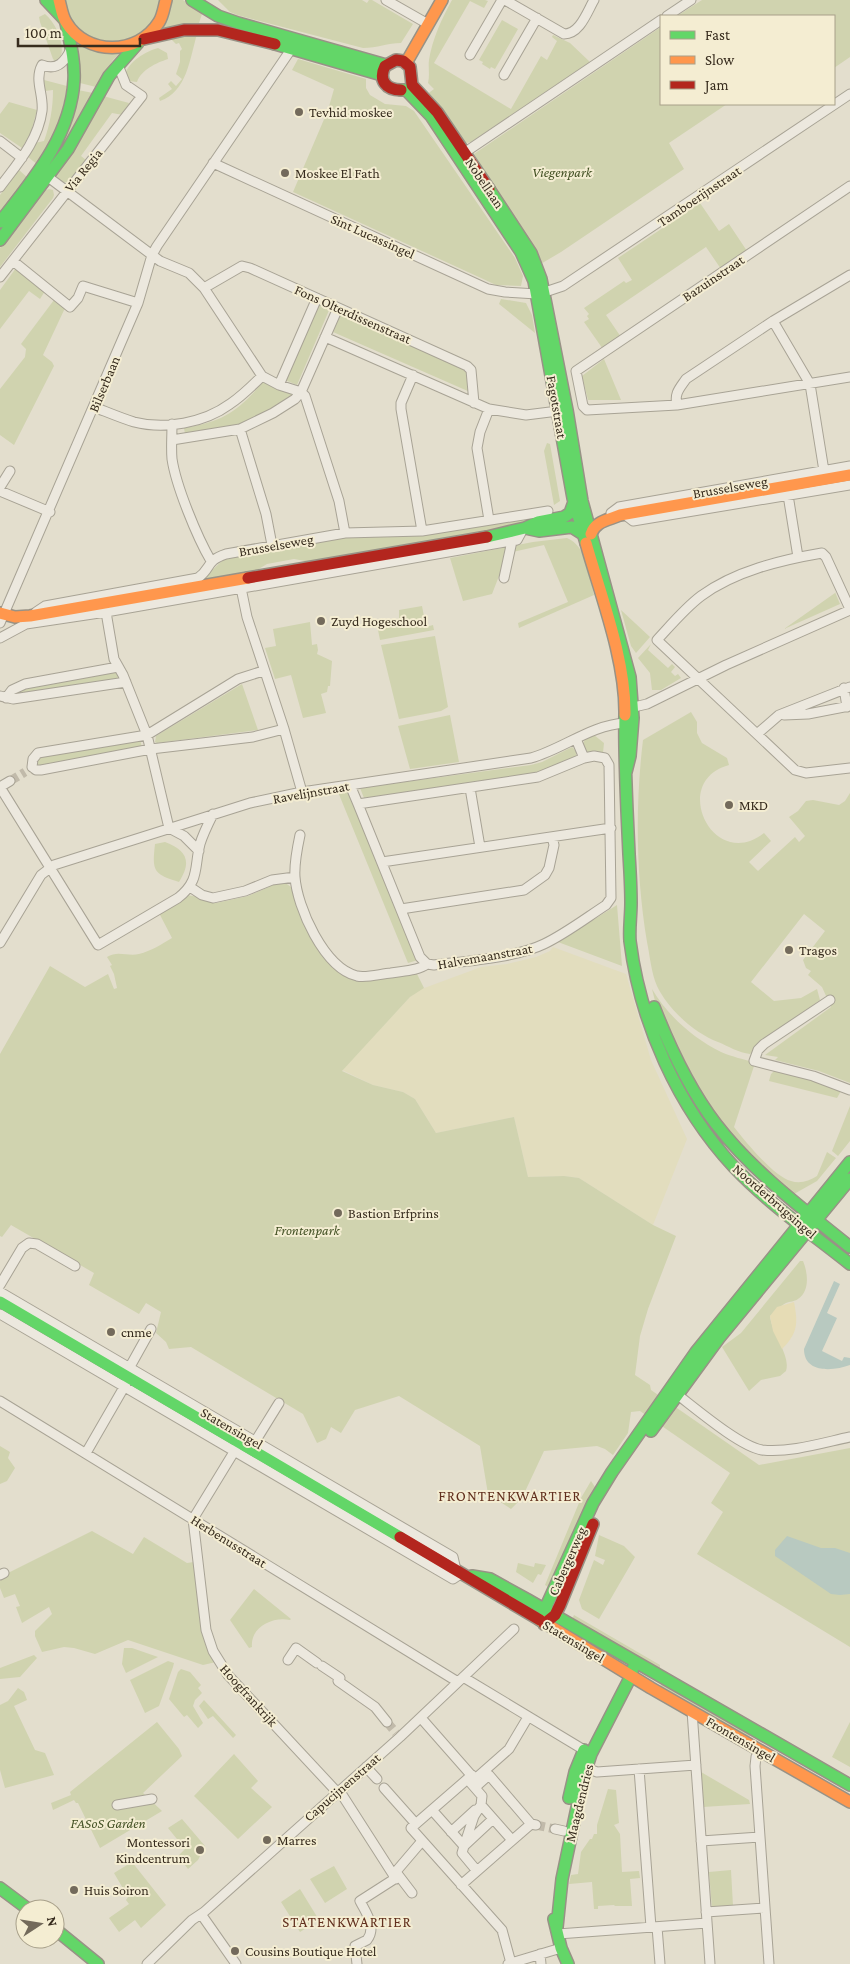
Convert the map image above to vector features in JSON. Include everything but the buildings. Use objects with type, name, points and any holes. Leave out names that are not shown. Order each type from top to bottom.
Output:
[{"type":"main road","points":[[46,0],[84,41],[99,48],[116,49],[179,31],[211,29],[293,44]]},
{"type":"main road","points":[[0,222],[39,171],[63,127],[69,109],[74,83],[71,49],[59,0]]},
{"type":"main road","name":"Via Regia","points":[[0,240],[68,149],[99,90],[118,65],[155,28],[162,17],[166,0]]},
{"type":"main road","points":[[192,0],[218,16],[293,44],[384,70]]},
{"type":"main road","points":[[406,63],[442,0]]},
{"type":"main road","points":[[395,60],[406,63],[411,70],[408,86],[390,88],[384,84],[384,70],[395,60]]},
{"type":"main road","name":"Nobellaan","points":[[408,86],[437,112],[527,247],[536,263],[541,293]]},
{"type":"main road","name":"Nobellaan","points":[[408,86],[431,116],[505,226],[529,267],[541,293]]},
{"type":"main road","name":"Fagotstraat","points":[[541,293],[558,411],[574,502],[582,515]]},
{"type":"main road","name":"Fagotstraat","points":[[541,293],[582,515]]},
{"type":"main road","name":"Brusselseweg","points":[[582,515],[618,514],[850,475]]},
{"type":"main road","name":"Brusselseweg","points":[[2,613],[22,618],[38,613],[256,581],[498,535],[524,528],[535,522],[566,515],[572,510],[574,502]]},
{"type":"main road","name":"Brusselseweg","points":[[535,522],[568,527],[587,534],[596,523],[618,514]]},
{"type":"main road","points":[[582,515],[610,612]]},
{"type":"main road","name":"Noorderbrugsingel","points":[[610,612],[628,671],[634,707],[630,756],[626,772]]},
{"type":"main road","name":"Noorderbrugsingel","points":[[610,612],[625,698],[624,755],[631,909],[630,939],[639,989],[654,1033],[674,1078],[703,1127],[725,1157],[744,1176],[850,1264]]},
{"type":"main road","name":"Noorderbrugsingel","points":[[631,909],[651,999],[666,1037],[696,1094],[715,1124],[744,1156],[850,1246]]},
{"type":"main road","name":"Cabergerweg","points":[[544,1624],[593,1504],[612,1472],[671,1396],[696,1352],[813,1216],[850,1162]]},
{"type":"main road","name":"Cabergerweg","points":[[813,1216],[850,1179]]},
{"type":"main road","name":"Statensingel","points":[[0,1302],[127,1377],[237,1447],[253,1445],[632,1676]]},
{"type":"main road","name":"Statensingel","points":[[461,1573],[490,1580],[632,1659]]},
{"type":"main road","name":"Maagdendries","points":[[568,1964],[552,1910],[559,1878],[562,1836],[581,1766],[632,1676],[632,1659]]},
{"type":"main road","name":"Frontensingel","points":[[632,1659],[850,1786]]},
{"type":"main road","name":"Frontensingel","points":[[632,1676],[850,1802]]},
{"type":"main road","points":[[0,1888],[15,1899]]},
{"type":"main road","points":[[65,1937],[98,1964]]},
{"type":"street","points":[[386,0],[428,24]]},
{"type":"street","points":[[470,55],[504,0],[517,3],[537,18],[564,34],[572,33],[578,27],[594,0]]},
{"type":"street","points":[[668,15],[691,0]]},
{"type":"street","points":[[504,74],[537,18]]},
{"type":"street","points":[[464,153],[660,21]]},
{"type":"street","name":"Bilserbaan","points":[[2,613],[50,512],[138,303],[152,255],[293,44]]},
{"type":"street","points":[[0,187],[22,158],[36,132],[42,110],[40,69],[59,65],[66,60],[71,49]]},
{"type":"street","name":"Via Regia","points":[[0,277],[142,96],[126,85],[118,65]]},
{"type":"street","name":"Tamboerijnstraat","points":[[835,104],[850,94]]},
{"type":"street","name":"Tamboerijnstraat","points":[[541,293],[563,286],[834,105]]},
{"type":"street","points":[[0,141],[22,158]]},
{"type":"street","name":"Sint Lucassingel","points":[[214,163],[242,178],[488,289],[510,293],[541,293]]},
{"type":"street","points":[[48,177],[160,261],[189,272],[204,288],[262,376],[279,385],[301,392],[309,405],[340,506],[345,533]]},
{"type":"street","name":"Bazuinstraat","points":[[677,405],[587,410],[583,406],[576,371],[850,186]]},
{"type":"street","points":[[13,261],[70,308],[78,298],[83,286],[138,303]]},
{"type":"street","name":"Fons Olterdissenstraat","points":[[204,288],[242,266],[246,266],[467,366],[471,370],[474,403]]},
{"type":"street","points":[[850,275],[773,321],[686,379],[675,398],[677,405],[850,377]]},
{"type":"street","points":[[279,385],[317,298]]},
{"type":"street","points":[[172,440],[240,429],[273,413],[295,399],[301,392],[338,308]]},
{"type":"street","points":[[773,321],[810,384],[824,471]]},
{"type":"street","points":[[325,337],[488,409],[526,415],[558,411]]},
{"type":"street","points":[[413,375],[401,403],[401,410],[422,530]]},
{"type":"street","points":[[94,407],[140,423],[172,424],[199,420],[220,411],[238,398],[262,376]]},
{"type":"street","points":[[488,409],[477,440],[477,448],[489,520]]},
{"type":"street","points":[[172,424],[176,475],[199,537],[211,561]]},
{"type":"street","points":[[240,429],[266,514],[272,545]]},
{"type":"street","name":"Brusselseweg","points":[[850,466],[619,507],[618,514],[633,520],[850,485]]},
{"type":"street","points":[[0,487],[10,471]]},
{"type":"street","points":[[0,491],[50,512]]},
{"type":"street","points":[[788,495],[798,557]]},
{"type":"street","name":"Brusselseweg","points":[[38,613],[45,606],[198,578],[211,561],[226,554],[345,533],[422,530],[489,520],[535,522],[548,511]]},
{"type":"street","points":[[504,578],[512,541],[517,540],[524,528]]},
{"type":"street","name":"Brusselseweg","points":[[0,638],[26,624],[241,588],[256,581],[512,541]]},
{"type":"street","points":[[634,707],[647,704],[697,680],[726,665],[850,609],[824,554],[798,557],[758,567],[716,587],[692,603],[657,640],[697,680],[797,772],[806,773],[850,768]]},
{"type":"street","points":[[241,588],[247,617],[263,671],[284,729],[302,792]]},
{"type":"street","points":[[106,612],[114,659],[126,682],[147,735],[169,828],[184,836],[199,851]]},
{"type":"street","points":[[3,697],[25,684],[118,667]]},
{"type":"street","points":[[263,671],[238,679],[147,735],[38,753],[33,758],[29,769],[41,770],[151,749],[253,737],[284,729]]},
{"type":"street","points":[[3,697],[13,699],[126,682]]},
{"type":"street","points":[[757,734],[779,715],[847,687],[849,707],[808,714],[779,715]]},
{"type":"street","name":"Ravelijnstraat","points":[[50,867],[250,803],[302,792],[531,758],[608,724],[624,723]]},
{"type":"street","points":[[576,739],[584,758]]},
{"type":"street","name":"Ravelijnstraat","points":[[358,804],[542,776],[584,758],[598,756],[605,758]]},
{"type":"street","name":"Halvemaanstraat","points":[[350,785],[420,957],[427,964],[434,965],[500,956],[536,947],[552,940],[606,905],[612,896],[609,765],[605,758]]},
{"type":"street","points":[[10,780],[0,787],[98,945],[178,898],[190,887],[197,870],[202,839],[213,814]]},
{"type":"street","points":[[470,788],[480,847]]},
{"type":"street","points":[[382,862],[611,828]]},
{"type":"street","points":[[300,835],[295,877],[301,903],[313,933],[323,948],[344,970],[355,975],[365,976],[405,970],[427,964]]},
{"type":"street","points":[[401,909],[524,890],[546,875],[554,845],[552,836]]},
{"type":"street","points":[[0,943],[40,875],[50,867]]},
{"type":"street","points":[[190,887],[202,895],[213,898],[245,891],[272,880],[295,877]]},
{"type":"street","points":[[0,920],[10,926]]},
{"type":"street","points":[[830,1000],[764,1044],[758,1050],[754,1061],[813,1076],[850,1090]]},
{"type":"street","points":[[0,1285],[22,1248],[29,1243],[37,1244],[75,1266]]},
{"type":"street","name":"Statensingel","points":[[0,1292],[127,1377]]},
{"type":"street","name":"Statensingel","points":[[0,1314],[127,1377],[253,1445]]},
{"type":"street","points":[[86,1453],[151,1329]]},
{"type":"street","points":[[671,1396],[736,1438],[760,1449],[785,1450],[850,1437]]},
{"type":"street","name":"Herbenusstraat","points":[[0,1401],[460,1680],[588,1752]]},
{"type":"street","points":[[253,1445],[279,1403]]},
{"type":"street","points":[[193,1519],[237,1447]]},
{"type":"street","name":"Statensingel","points":[[237,1447],[453,1579],[461,1573]]},
{"type":"street","name":"Hoogfrankrijk","points":[[193,1519],[206,1630],[210,1644],[225,1670],[338,1791],[396,1875],[412,1893]]},
{"type":"street","name":"Capucijnenstraat","points":[[147,1964],[192,1920],[366,1767],[398,1735],[421,1718],[514,1629]]},
{"type":"street","points":[[288,1660],[296,1648],[340,1678],[338,1681],[375,1707],[387,1722]]},
{"type":"street","points":[[692,1711],[710,1964]]},
{"type":"street","points":[[528,1717],[509,1749],[487,1773],[432,1810],[411,1828],[502,1930],[509,1964],[562,1948]]},
{"type":"street","points":[[421,1718],[474,1781],[482,1796],[481,1805],[474,1816],[462,1853],[477,1870]]},
{"type":"street","points":[[760,1750],[755,1761],[769,1964]]},
{"type":"street","points":[[581,1766],[597,1772],[696,1765]]},
{"type":"street","points":[[366,1767],[377,1779]]},
{"type":"street","points":[[639,1769],[654,1927],[660,1964]]},
{"type":"street","points":[[461,1885],[512,1840],[534,1825],[487,1773]]},
{"type":"street","points":[[384,1788],[416,1824]]},
{"type":"street","points":[[118,1805],[152,1799]]},
{"type":"street","points":[[481,1805],[512,1840]]},
{"type":"street","points":[[451,1832],[481,1805]]},
{"type":"street","points":[[432,1810],[464,1846]]},
{"type":"street","points":[[464,1846],[494,1819]]},
{"type":"street","points":[[701,1842],[760,1837]]},
{"type":"street","points":[[357,1964],[355,1946],[364,1943],[371,1933],[371,1924],[360,1901],[396,1875],[422,1841]]},
{"type":"street","points":[[706,1912],[765,1908]]},
{"type":"street","points":[[201,1914],[236,1964]]},
{"type":"street","points":[[557,1931],[707,1923]]},
{"type":"street","points":[[540,1954],[541,1964]]},
{"type":"shaded area","points":[[553,947],[626,974],[651,1060],[687,1139],[653,1225],[579,1178],[564,1176],[528,1177],[514,1117],[436,1133],[415,1099],[403,1092],[373,1085],[342,1070],[410,997],[419,990],[481,967],[507,964],[536,957],[550,951]]},
{"type":"shaded area","points":[[834,1281],[840,1284],[827,1313],[837,1318],[822,1351],[842,1361],[844,1357],[850,1358],[850,1365],[836,1369],[821,1369],[809,1363],[805,1357],[804,1349]]},
{"type":"shaded area","points":[[787,1536],[821,1548],[835,1548],[850,1553],[850,1594],[831,1594],[775,1556],[775,1550]]},
{"type":"green space","points":[[65,0],[160,0],[153,20],[145,30],[127,40],[107,41],[97,39],[80,30],[73,22]]},
{"type":"green space","points":[[172,0],[183,0],[202,14],[199,23],[179,25],[160,30]]},
{"type":"green space","points":[[218,0],[362,0],[367,3],[369,0],[372,0],[413,24],[401,43],[363,48],[237,15],[230,12]]},
{"type":"green space","points":[[452,0],[488,1],[484,8],[470,1],[434,63],[511,109],[541,56],[547,60],[557,41],[552,37],[553,35],[570,43],[590,62],[471,142],[466,143],[426,95],[434,89],[428,83],[432,45]]},
{"type":"green space","points":[[702,0],[850,0],[850,57],[835,67],[835,15],[679,15]]},
{"type":"green space","points":[[45,14],[53,23],[61,41],[62,53],[60,59],[55,61],[40,22],[39,17]]},
{"type":"green space","points":[[502,20],[518,29],[495,69],[491,67],[490,69],[479,60]]},
{"type":"green space","name":"Viegenpark","points":[[660,28],[660,105],[726,105],[669,143],[684,169],[539,265],[474,154]]},
{"type":"green space","points":[[197,34],[182,82],[169,97],[160,101],[159,98],[172,89],[168,84],[171,81],[176,86],[182,79],[176,74],[182,49],[179,43],[176,44],[170,38]]},
{"type":"green space","points":[[76,40],[120,53],[113,60],[96,87],[80,83]]},
{"type":"green space","points":[[158,48],[167,53],[168,59],[145,71],[137,82],[128,81],[125,75],[130,66],[143,54]]},
{"type":"green space","points":[[298,59],[366,79],[366,88],[370,95],[385,104],[406,106],[414,111],[515,258],[523,276],[521,286],[496,285],[293,192],[328,110],[334,89],[292,70]]},
{"type":"green space","points":[[44,80],[67,86],[60,122],[39,166],[27,156],[35,143],[44,141],[49,122],[53,90],[45,91]]},
{"type":"green space","points":[[78,90],[93,93],[83,113],[47,171]]},
{"type":"green space","points":[[103,96],[129,103],[123,115],[112,113],[81,156],[86,160],[68,182],[62,183],[57,179],[56,175]]},
{"type":"green space","points":[[9,102],[37,110],[31,132],[22,148],[0,133],[0,114]]},
{"type":"green space","points":[[19,170],[28,178],[0,214],[0,195]]},
{"type":"green space","points":[[53,190],[53,198],[0,267],[0,248],[44,191]]},
{"type":"green space","points":[[700,203],[719,231],[729,224],[747,251],[721,269],[706,247],[606,315],[623,340],[605,352],[584,322],[589,319],[587,316],[589,314],[584,308],[624,281],[626,283],[632,280],[618,258]]},
{"type":"green space","points":[[16,268],[45,291],[40,299],[29,291],[0,329],[0,290]]},
{"type":"green space","points":[[501,299],[526,303],[532,315],[535,333],[499,304]]},
{"type":"green space","points":[[54,300],[65,308],[43,355],[54,366],[14,445],[0,435],[0,389],[25,357],[26,349],[21,344]]},
{"type":"green space","points":[[318,303],[330,308],[297,385],[285,380]]},
{"type":"green space","points":[[341,314],[468,371],[470,392],[333,332]]},
{"type":"green space","points":[[604,359],[621,400],[588,400],[582,376]]},
{"type":"green space","points":[[263,382],[295,395],[286,402],[239,426],[185,434],[184,428],[210,422],[229,414]]},
{"type":"green space","points":[[547,443],[550,444],[560,501],[554,505],[544,451]]},
{"type":"green space","points":[[524,516],[531,519],[509,529],[311,562],[294,559],[267,564],[252,573],[203,579],[225,558],[346,535]]},
{"type":"green space","points":[[567,538],[574,542],[583,555],[589,571],[594,595],[519,628],[518,623],[568,602],[544,545],[508,553],[492,594],[463,601],[450,558],[533,542]]},
{"type":"green space","points":[[835,593],[840,604],[784,629]]},
{"type":"green space","points":[[422,606],[426,627],[433,625],[434,630],[380,640],[377,625],[397,622],[399,610]]},
{"type":"green space","points":[[621,610],[650,637],[636,653],[631,646]]},
{"type":"green space","points":[[310,622],[312,645],[317,644],[317,654],[332,661],[330,686],[328,686],[327,692],[321,694],[326,713],[303,718],[291,675],[275,679],[265,648],[276,646],[273,629]]},
{"type":"green space","points":[[435,636],[448,707],[441,711],[399,719],[381,645]]},
{"type":"green space","points":[[651,644],[648,650],[668,668],[672,664],[675,667],[671,672],[675,676],[678,674],[681,678],[661,690],[652,690],[650,673],[638,658]]},
{"type":"green space","points":[[117,671],[118,679],[18,695],[17,693],[18,688]]},
{"type":"green space","points":[[242,684],[258,730],[155,742],[156,736]]},
{"type":"green space","points":[[691,712],[697,722],[697,733],[702,743],[727,758],[729,765],[711,774],[702,788],[700,804],[705,820],[715,833],[729,842],[745,842],[764,833],[771,841],[749,862],[758,871],[795,837],[799,842],[805,836],[789,817],[798,811],[806,801],[813,800],[839,805],[845,801],[850,793],[850,1083],[819,1071],[775,1060],[778,1057],[765,1055],[831,1007],[822,987],[808,975],[811,971],[806,968],[803,960],[825,931],[804,914],[751,982],[774,1001],[801,998],[817,989],[820,1000],[763,1042],[750,1054],[738,1051],[700,1033],[675,1011],[657,986],[652,970],[643,917],[639,866],[638,816],[643,740]]},
{"type":"green space","points":[[450,715],[459,762],[410,769],[398,726]]},
{"type":"green space","points":[[594,735],[604,743],[603,753],[591,754],[586,752],[583,744],[585,739]]},
{"type":"green space","points":[[140,739],[142,748],[37,768],[34,763],[41,755]]},
{"type":"green space","points":[[572,747],[576,751],[576,756],[542,772],[364,798],[360,788],[531,765],[542,762]]},
{"type":"green space","points":[[349,791],[418,960],[408,963],[338,792]]},
{"type":"green space","points":[[165,842],[183,853],[185,858],[185,868],[179,882],[159,874],[154,866],[155,844]]},
{"type":"green space","name":"Frontenpark","points":[[284,882],[291,887],[342,973],[358,981],[365,981],[416,972],[424,988],[410,997],[342,1071],[373,1085],[403,1092],[415,1099],[436,1133],[514,1117],[528,1177],[564,1176],[579,1178],[653,1225],[676,1236],[648,1309],[640,1336],[635,1375],[650,1385],[651,1390],[759,1465],[850,1448],[850,1647],[697,1554],[723,1512],[711,1503],[730,1473],[640,1411],[631,1412],[628,1433],[613,1455],[597,1446],[544,1451],[522,1498],[511,1509],[488,1494],[480,1446],[399,1396],[355,1410],[341,1433],[331,1427],[326,1439],[317,1443],[303,1414],[191,1347],[169,1349],[166,1342],[156,1333],[161,1312],[146,1303],[139,1314],[89,1285],[94,1273],[11,1225],[2,1237],[0,1236],[0,1054],[50,966],[85,987],[108,974],[114,989],[117,988],[110,966],[112,965],[107,957],[115,954],[139,954],[172,938],[159,913],[187,895],[216,900],[216,903],[248,896],[269,887],[271,884]]},
{"type":"green space","points":[[617,905],[622,966],[558,942]]},
{"type":"green space","points":[[652,989],[673,1017],[691,1033],[721,1052],[755,1063],[734,1127],[768,1166],[791,1181],[804,1182],[817,1176],[827,1152],[836,1158],[817,1181],[794,1194],[768,1174],[710,1109],[656,1005]]},
{"type":"green space","points":[[774,1071],[814,1080],[841,1091],[837,1098],[769,1081]]},
{"type":"green space","points":[[850,1106],[850,1141],[838,1156],[832,1151]]},
{"type":"green space","points":[[800,1261],[803,1261],[806,1271],[807,1282],[805,1291],[798,1299],[784,1304],[770,1316],[771,1323],[786,1358],[786,1371],[780,1376],[761,1380],[749,1391],[722,1347],[741,1333]]},
{"type":"green space","points":[[0,1446],[10,1452],[8,1458],[15,1468],[7,1481],[0,1484]]},
{"type":"green space","points":[[591,1481],[597,1490],[550,1588],[545,1585],[581,1498]]},
{"type":"green space","points":[[92,1531],[133,1554],[144,1537],[187,1563],[194,1562],[216,1662],[203,1665],[128,1640],[95,1654],[64,1647],[42,1652],[35,1636],[35,1631],[52,1614],[49,1607],[22,1623],[16,1607],[20,1606],[15,1594],[4,1598],[0,1588],[0,1577]]},
{"type":"green space","points":[[599,1535],[624,1546],[635,1557],[599,1619],[582,1609],[579,1600],[594,1560],[603,1565],[605,1560],[595,1556]]},
{"type":"green space","points":[[518,1563],[534,1567],[535,1563],[546,1565],[541,1575],[538,1574],[533,1583],[516,1572]]},
{"type":"green space","points":[[254,1589],[291,1619],[277,1620],[264,1624],[255,1634],[252,1640],[252,1647],[249,1648],[230,1620]]},
{"type":"green space","points":[[574,1615],[660,1665],[660,1669],[572,1619]]},
{"type":"green space","points":[[124,1648],[132,1648],[158,1657],[126,1673],[122,1664]]},
{"type":"green space","points":[[34,1655],[37,1658],[20,1677],[0,1679],[0,1668]]},
{"type":"green space","points":[[168,1661],[174,1663],[159,1706],[145,1713],[130,1680]]},
{"type":"green space","points":[[181,1669],[190,1672],[201,1685],[198,1688],[202,1693],[195,1700],[193,1706],[203,1723],[198,1728],[187,1715],[184,1717],[169,1699],[178,1672]]},
{"type":"green space","points":[[663,1681],[751,1733],[749,1738],[659,1689]]},
{"type":"green space","points":[[18,1688],[24,1692],[27,1700],[14,1706],[35,1750],[45,1753],[54,1775],[5,1788],[0,1770],[0,1705],[8,1701]]},
{"type":"green space","points":[[204,1700],[236,1735],[233,1738],[213,1716],[208,1719],[199,1706]]},
{"type":"green space","name":"FASoS Garden","points":[[157,1722],[179,1749],[182,1756],[143,1793],[162,1811],[100,1848],[78,1803],[74,1800],[53,1810],[51,1803],[71,1795],[70,1792]]},
{"type":"green space","points":[[850,1722],[850,1767],[832,1757]]},
{"type":"green space","points":[[234,1754],[258,1781],[251,1788],[272,1807],[238,1839],[194,1796]]},
{"type":"green space","points":[[701,1772],[749,1800],[750,1804],[703,1807]]},
{"type":"green space","points":[[608,1789],[616,1790],[619,1823],[614,1825],[620,1834],[622,1872],[639,1871],[640,1878],[630,1879],[632,1906],[598,1906],[598,1909],[594,1909],[592,1882],[569,1884],[571,1875],[578,1874],[581,1852],[594,1834],[597,1834],[597,1825]]},
{"type":"green space","points":[[182,1819],[205,1846],[198,1860],[188,1869],[178,1856],[185,1849],[168,1828]]},
{"type":"green space","points":[[132,1862],[166,1905],[141,1928],[135,1920],[119,1932],[109,1918],[129,1904],[126,1900],[128,1897],[114,1873]]},
{"type":"green space","points":[[334,1866],[347,1889],[325,1903],[310,1879]]},
{"type":"green space","points":[[731,1870],[733,1906],[712,1908],[709,1872]]},
{"type":"green space","points":[[300,1889],[319,1920],[300,1932],[281,1902]]},
{"type":"sand","points":[[794,1302],[796,1327],[791,1338],[782,1349],[773,1331],[770,1316],[777,1307]]},
{"type":"tunnel","points":[[10,781],[25,772]]},
{"type":"tunnel","points":[[387,1722],[396,1733]]},
{"type":"tunnel","points":[[536,1825],[555,1829]]},
{"type":"traffic: fast","points":[[46,0],[64,19]]},
{"type":"traffic: fast","points":[[192,0],[218,16],[238,23],[386,65]]},
{"type":"traffic: fast","points":[[0,222],[37,173],[58,138],[66,120],[74,80],[72,51],[66,23]]},
{"type":"traffic: fast","points":[[0,240],[68,149],[109,76],[138,43]]},
{"type":"traffic: fast","points":[[275,44],[382,75]]},
{"type":"traffic: fast","points":[[401,90],[406,90],[431,116],[521,252],[534,281],[573,498],[586,543]]},
{"type":"traffic: fast","points":[[489,189],[531,253],[541,279],[567,410],[582,501],[630,677],[633,718],[630,756],[626,772]]},
{"type":"traffic: fast","points":[[487,537],[525,528],[538,522],[564,517],[570,513],[574,502]]},
{"type":"traffic: fast","points":[[525,528],[539,531],[572,527],[583,534]]},
{"type":"traffic: fast","points":[[625,715],[631,891],[630,941],[635,972],[643,1002],[665,1062],[696,1118],[734,1167],[747,1181],[790,1218],[850,1264]]},
{"type":"traffic: fast","points":[[654,1007],[681,1068],[697,1097],[730,1142],[762,1174],[850,1247]]},
{"type":"traffic: fast","points":[[544,1624],[545,1609],[593,1503],[612,1472],[696,1352],[850,1162]]},
{"type":"traffic: fast","points":[[651,1431],[719,1338],[850,1179]]},
{"type":"traffic: fast","points":[[0,1302],[400,1537]]},
{"type":"traffic: fast","points":[[472,1576],[490,1579],[528,1600],[850,1785]]},
{"type":"traffic: fast","points":[[557,1927],[562,1879],[583,1779],[591,1754],[631,1676],[633,1668]]},
{"type":"traffic: fast","points":[[569,1798],[575,1772],[584,1750]]},
{"type":"traffic: fast","points":[[0,1888],[15,1899]]},
{"type":"traffic: fast","points":[[554,1919],[561,1948],[568,1964]]},
{"type":"traffic: fast","points":[[65,1937],[98,1964]]},
{"type":"traffic: slow","points":[[59,0],[65,20],[75,33],[86,41],[112,48],[126,46],[150,33],[160,20],[166,0]]},
{"type":"traffic: slow","points":[[406,63],[442,0]]},
{"type":"traffic: slow","points":[[591,534],[599,524],[620,515],[850,475]]},
{"type":"traffic: slow","points":[[586,543],[617,650],[624,694],[625,715]]},
{"type":"traffic: slow","points":[[0,613],[15,617],[30,616],[248,578]]},
{"type":"traffic: slow","points":[[540,1620],[651,1688],[850,1802]]},
{"type":"traffic: jam","points":[[144,39],[184,30],[218,30],[275,44]]},
{"type":"traffic: jam","points":[[401,90],[388,86],[382,76],[385,66],[396,60],[403,61],[410,67],[412,85],[437,112],[489,189]]},
{"type":"traffic: jam","points":[[248,578],[487,537]]},
{"type":"traffic: jam","points":[[544,1624],[555,1615],[560,1605],[593,1524]]},
{"type":"traffic: jam","points":[[400,1537],[540,1620]]},
{"type":"place","name":"Tevhid moskee","points":[[299,112]]},
{"type":"place","name":"Moskee El Fath","points":[[285,173]]},
{"type":"place","name":"Zuyd Hogeschool","points":[[321,621]]},
{"type":"place","name":"MKD","points":[[729,805]]},
{"type":"place","name":"Tragos","points":[[789,950]]},
{"type":"place","name":"Bastion Erfprins","points":[[338,1213]]},
{"type":"place","name":"cnme","points":[[111,1332]]},
{"type":"place","name":"Marres","points":[[267,1840]]},
{"type":"place","name":"Montessori Kindcentrum","points":[[200,1850]]},
{"type":"place","name":"Huis Soiron","points":[[74,1890]]},
{"type":"place","name":"Cousins Boutique Hotel","points":[[235,1951]]},
{"type":"district","name":"FRONTENKWARTIER","points":[[510,1496]]},
{"type":"district","name":"STATENKWARTIER","points":[[347,1922]]}]
